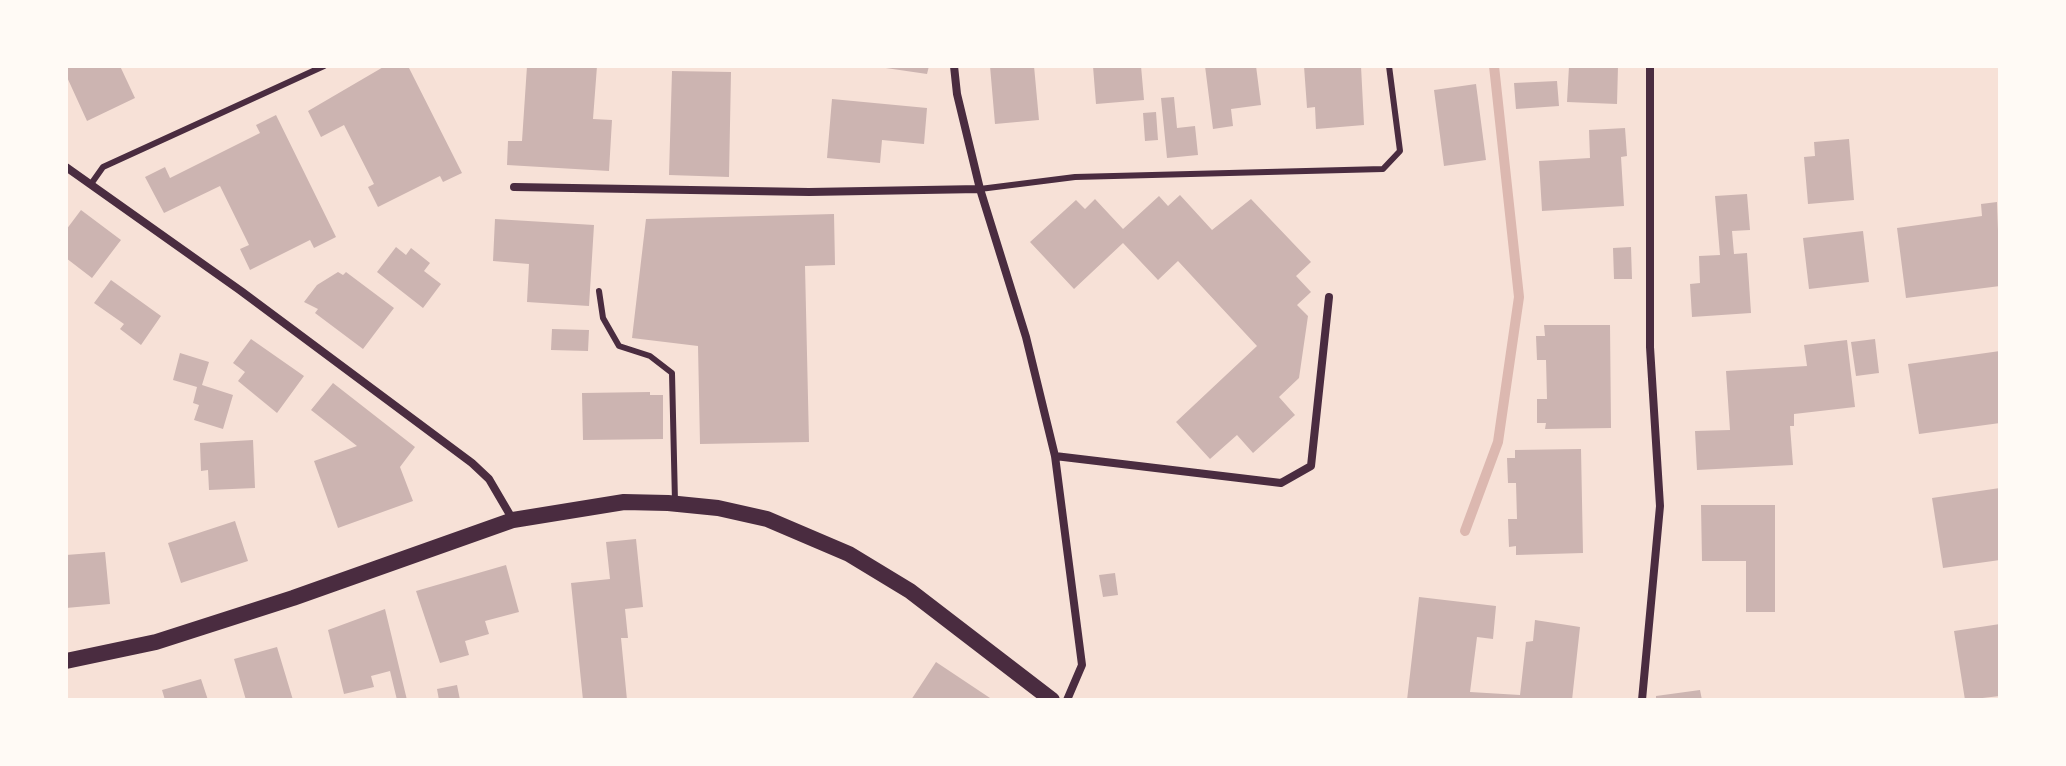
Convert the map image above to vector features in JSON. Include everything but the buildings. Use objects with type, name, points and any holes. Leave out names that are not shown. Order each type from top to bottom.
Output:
[{"type":"main road","points":[[66,661],[156,642],[513,520],[624,502],[675,504],[718,508],[767,519],[849,554],[910,591],[1052,700]]},
{"type":"street","points":[[954,66],[957,94],[980,189],[1026,337],[1055,456],[1082,665],[1067,700]]},
{"type":"street","points":[[1642,700],[1660,506],[1650,347],[1650,66]]},
{"type":"street","points":[[66,167],[472,463],[489,479],[513,520]]},
{"type":"street","points":[[514,187],[809,192],[980,189]]},
{"type":"street","points":[[1055,456],[1281,483],[1311,466],[1329,297]]},
{"type":"lane","points":[[91,184],[103,167],[324,66]]},
{"type":"lane","points":[[980,189],[1075,177],[1383,169],[1400,151],[1389,66]]},
{"type":"lane","points":[[599,291],[603,318],[619,346],[650,356],[672,373],[675,504]]},
{"type":"waterway","points":[[1465,531],[1498,442],[1519,297],[1494,66]]}]
